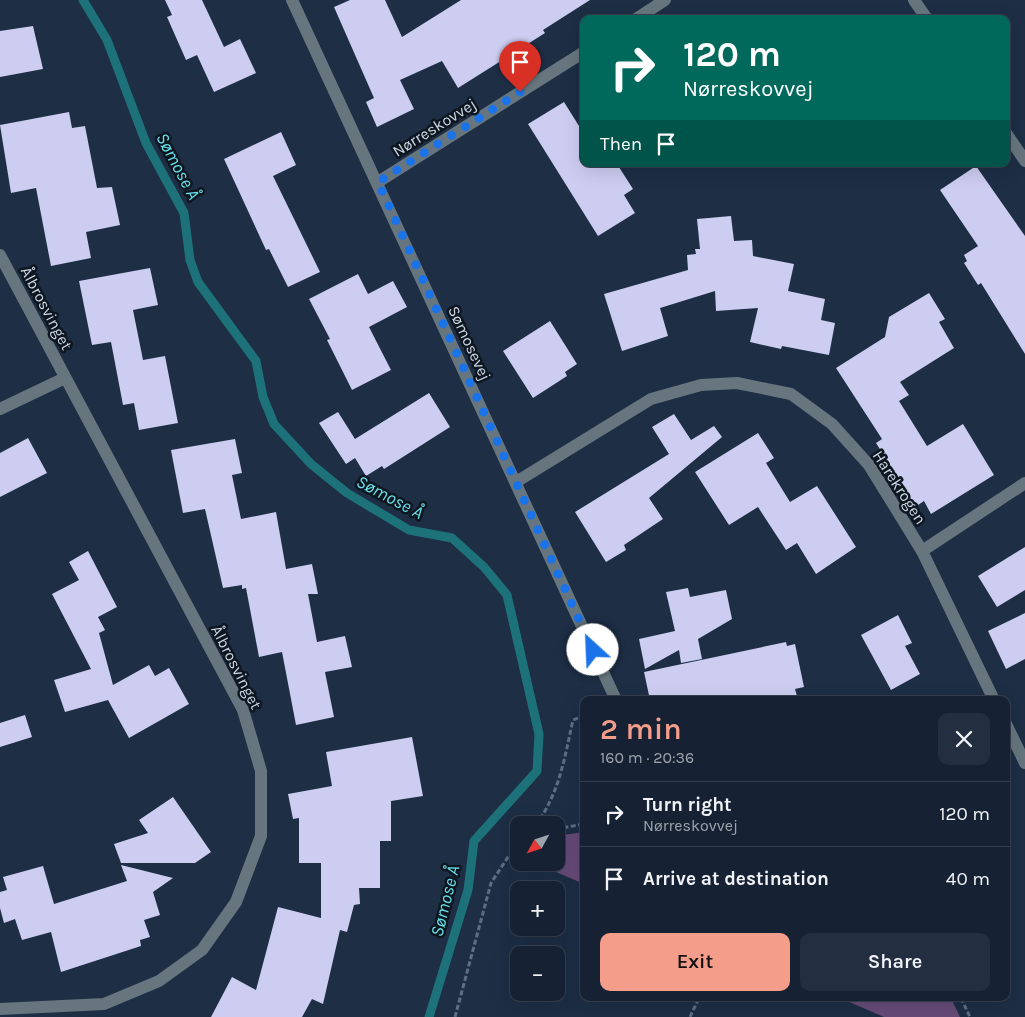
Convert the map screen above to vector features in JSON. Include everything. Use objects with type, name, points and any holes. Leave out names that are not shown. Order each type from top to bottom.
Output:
[{"type":"street","name":"Sømosevej","points":[[292,0],[378,182],[614,696]]},
{"type":"street","points":[[642,15],[665,0]]},
{"type":"street","points":[[914,0],[924,15]]},
{"type":"street","name":"Nørreskovvej","points":[[378,182],[580,55]]},
{"type":"street","points":[[1010,139],[1025,161]]},
{"type":"street","name":"Ålbrosvinget","points":[[0,255],[243,710],[261,772],[261,836],[236,902],[202,950],[158,981],[104,1004],[0,1008]]},
{"type":"street","points":[[0,409],[65,378]]},
{"type":"street","name":"Harekrogen","points":[[516,482],[651,399],[701,385],[737,383],[791,394],[832,424],[869,465],[922,551],[992,696]]},
{"type":"street","points":[[922,551],[1025,483]]},
{"type":"street","points":[[1010,732],[1025,763]]},
{"type":"path","points":[[542,816],[551,804],[560,779],[573,720],[580,717]]},
{"type":"path","points":[[565,827],[580,825]]},
{"type":"path","points":[[455,1017],[491,883],[510,855]]},
{"type":"path","points":[[690,1017],[698,1001]]},
{"type":"path","points":[[962,1001],[970,1017]]},
{"type":"shaded area","points":[[580,833],[580,882],[554,871],[565,871],[565,835]]},
{"type":"shaded area","points":[[847,1001],[952,1001],[960,1017],[884,1017]]},
{"type":"building","points":[[165,0],[202,0],[224,47],[240,39],[256,73],[214,92],[197,55],[186,60],[167,17],[172,15]]},
{"type":"building","points":[[350,0],[385,0],[402,37],[461,0],[590,0],[543,30],[545,33],[458,88],[442,61],[400,80],[414,109],[377,127],[366,102],[374,98],[334,7]]},
{"type":"building","points":[[33,26],[43,69],[0,77],[0,31]]},
{"type":"building","points":[[564,102],[580,128],[580,167],[619,167],[633,189],[624,195],[635,213],[598,236],[528,124]]},
{"type":"building","points":[[69,112],[72,128],[85,126],[97,188],[112,187],[120,225],[86,232],[91,258],[51,266],[36,188],[11,193],[0,125]]},
{"type":"building","points":[[281,132],[296,165],[273,176],[320,272],[288,287],[269,249],[266,250],[224,159]]},
{"type":"building","points":[[977,167],[1025,236],[1025,354],[981,283],[978,285],[964,263],[967,261],[964,255],[978,246],[940,190]]},
{"type":"building","points":[[731,216],[734,241],[752,240],[753,256],[794,264],[788,291],[825,299],[821,320],[835,323],[829,355],[782,346],[781,349],[750,342],[758,308],[716,311],[715,291],[660,308],[668,336],[622,351],[604,294],[688,270],[687,255],[696,254],[695,249],[700,249],[697,219]]},
{"type":"building","points":[[150,268],[158,305],[133,310],[143,360],[165,356],[178,423],[139,430],[134,403],[123,405],[111,342],[92,345],[79,281]]},
{"type":"building","points":[[358,274],[368,294],[393,281],[407,307],[369,327],[391,370],[352,390],[327,340],[330,339],[309,299]]},
{"type":"building","points":[[929,293],[945,319],[939,322],[954,348],[900,382],[909,395],[899,401],[927,446],[963,424],[994,475],[931,514],[924,501],[909,511],[892,483],[899,479],[876,443],[882,439],[836,368],[885,337],[889,317]]},
{"type":"building","points":[[550,321],[577,364],[565,372],[567,376],[533,398],[503,351]]},
{"type":"building","points":[[429,393],[450,427],[384,469],[382,466],[366,476],[355,458],[346,464],[319,423],[338,412],[355,439]]},
{"type":"building","points":[[674,414],[691,440],[714,426],[722,437],[649,498],[663,519],[624,545],[626,550],[606,562],[575,512],[669,454],[652,427]]},
{"type":"building","points":[[758,433],[774,458],[766,463],[790,502],[817,486],[856,547],[816,574],[797,543],[786,550],[758,507],[729,525],[695,472]]},
{"type":"building","points":[[28,438],[47,473],[0,497],[0,453]]},
{"type":"building","points":[[235,439],[242,473],[232,475],[241,519],[276,512],[286,569],[312,564],[318,594],[308,594],[317,642],[345,636],[352,667],[325,672],[334,717],[296,725],[282,652],[259,657],[246,588],[242,589],[242,585],[223,588],[205,509],[183,513],[171,450]]},
{"type":"building","points":[[1025,547],[1025,590],[997,607],[978,576]]},
{"type":"building","points":[[88,551],[117,607],[98,617],[105,630],[99,633],[113,685],[149,665],[155,676],[169,668],[189,704],[129,738],[108,700],[65,712],[54,680],[91,669],[52,594],[79,580],[69,562]]},
{"type":"building","points":[[688,588],[690,597],[726,590],[732,619],[698,639],[702,659],[681,663],[679,650],[645,669],[639,639],[675,631],[666,592]]},
{"type":"building","points":[[1025,613],[1025,659],[1006,669],[988,631]]},
{"type":"building","points":[[898,615],[912,643],[905,646],[920,674],[891,690],[861,635]]},
{"type":"building","points":[[786,642],[787,646],[795,644],[804,687],[795,689],[797,696],[649,696],[644,672]]},
{"type":"building","points":[[25,715],[32,737],[0,747],[0,723]]},
{"type":"building","points":[[412,737],[423,796],[391,801],[391,841],[380,841],[380,888],[359,888],[360,904],[354,905],[347,932],[340,930],[323,1004],[312,999],[302,1017],[211,1017],[232,977],[256,990],[278,907],[321,918],[321,863],[299,863],[299,818],[293,819],[288,794],[332,786],[326,752]]},
{"type":"building","points":[[173,797],[211,852],[195,863],[121,863],[114,844],[148,833],[139,820]]},
{"type":"building","points":[[121,865],[173,878],[153,892],[160,915],[144,920],[150,937],[140,940],[141,946],[61,972],[51,932],[22,940],[15,919],[4,923],[0,908],[0,892],[7,890],[3,877],[43,866],[54,904],[127,881]]},
{"type":"waterway","name":"Sømose Å","points":[[83,0],[107,40],[146,143],[184,213],[190,260],[198,282],[256,361],[263,397],[274,424],[311,464],[347,493],[409,530],[452,538],[484,567],[507,595],[539,734],[537,771],[474,841],[468,890],[429,1017]]},
{"type":"route","points":[[520,92],[378,182],[593,650]]}]
